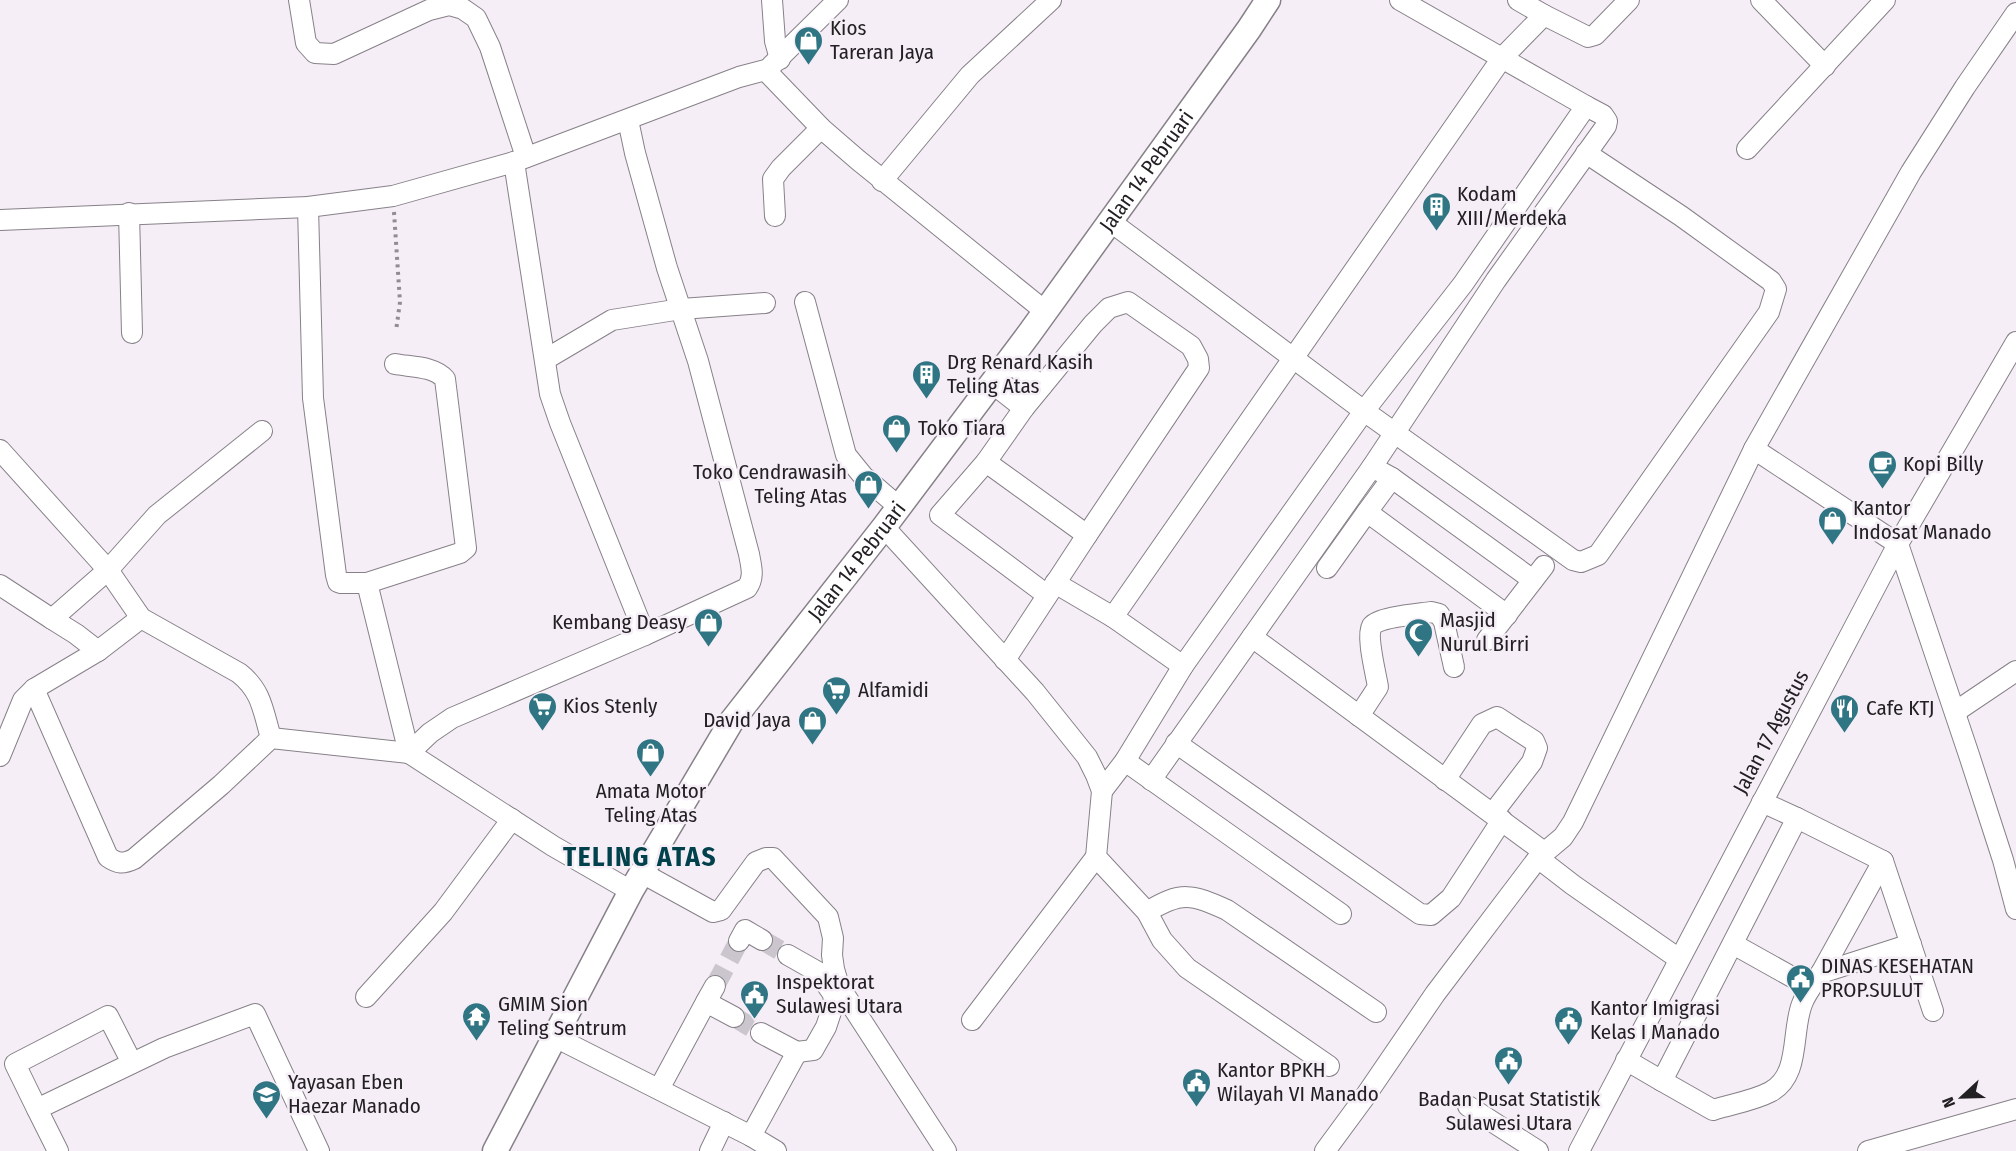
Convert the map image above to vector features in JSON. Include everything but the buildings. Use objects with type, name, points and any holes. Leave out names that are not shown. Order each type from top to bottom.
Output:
[{"type":"main road","name":"Jalan 14 Pebruari","points":[[495,1151],[637,882],[731,722],[884,527],[1046,312],[1268,0]]},
{"type":"street","points":[[299,0],[306,43],[315,53],[334,54],[422,13],[449,5],[463,9],[476,18],[490,47],[520,160],[529,265],[554,408],[645,634]]},
{"type":"street","points":[[772,0],[775,64]]},
{"type":"street","points":[[838,0],[775,64],[770,75],[821,128],[882,181],[1046,312]]},
{"type":"street","points":[[882,181],[970,75],[1051,0]]},
{"type":"street","points":[[1151,780],[1372,467],[1496,280],[1606,126],[1603,115],[1400,0]]},
{"type":"street","points":[[1518,0],[1588,37],[1595,35],[1629,0]]},
{"type":"street","points":[[1761,0],[1825,66]]},
{"type":"street","points":[[1747,149],[1885,0]]},
{"type":"street","points":[[1325,1151],[1436,993],[1541,855],[1563,837],[1573,822],[1754,448],[1911,172],[2016,13]]},
{"type":"street","points":[[1113,617],[1502,58],[1544,15]]},
{"type":"street","points":[[0,220],[308,207],[393,196],[520,160],[775,64]]},
{"type":"street","points":[[1102,791],[1125,760],[1183,666],[1364,411],[1474,268],[1586,106]]},
{"type":"street","points":[[409,753],[430,733],[452,718],[747,588],[752,582],[749,554],[700,370],[663,256],[628,120]]},
{"type":"street","points":[[775,216],[773,179],[821,128]]},
{"type":"street","points":[[1111,222],[1364,411],[1573,561],[1581,562],[1598,555],[1769,312],[1776,289],[1771,281],[1681,216],[1586,153]]},
{"type":"street","points":[[308,207],[313,398],[336,575],[338,582],[341,583],[367,583],[460,553],[466,548],[445,379],[441,374],[428,369],[395,364]]},
{"type":"street","points":[[129,213],[132,333]]},
{"type":"street","points":[[1474,268],[1496,280]]},
{"type":"street","points":[[805,302],[846,454],[863,476],[898,507]]},
{"type":"street","points":[[1005,660],[1051,589],[1199,368],[1198,359],[1191,346],[1128,302],[1109,308],[1093,324],[1024,408],[986,462],[940,515],[1051,589],[1113,617],[1183,666]]},
{"type":"street","points":[[546,359],[612,320],[681,309],[765,303]]},
{"type":"street","name":"Jalan 17 Agustus","points":[[1579,1151],[1898,544],[2016,342]]},
{"type":"street","points":[[1008,362],[1042,386]]},
{"type":"street","points":[[992,382],[1024,408]]},
{"type":"street","points":[[52,619],[108,570],[157,515],[262,430]]},
{"type":"street","points":[[1754,448],[1898,544],[2012,881],[2016,909]]},
{"type":"street","points":[[0,450],[108,570],[141,618],[239,673],[251,683],[258,694],[271,738]]},
{"type":"street","points":[[986,462],[1087,535]]},
{"type":"street","points":[[1372,467],[1539,573],[1487,640]]},
{"type":"street","points":[[1327,568],[1392,478]]},
{"type":"street","points":[[1367,512],[1507,615]]},
{"type":"street","points":[[884,527],[1035,692],[1087,757],[1102,791],[1096,857],[972,1020]]},
{"type":"street","points":[[367,583],[409,753]]},
{"type":"street","points":[[0,585],[76,634],[98,651]]},
{"type":"street","points":[[1359,716],[1378,687],[1370,635],[1372,626],[1380,620],[1431,612],[1439,614],[1444,622],[1454,667]]},
{"type":"street","points":[[0,756],[23,700],[34,689],[98,651],[141,618]]},
{"type":"street","points":[[1252,637],[1497,817],[1573,885],[1679,959]]},
{"type":"street","points":[[1955,712],[2016,671]]},
{"type":"street","points":[[34,689],[108,857],[116,863],[126,863],[134,859],[221,785],[271,738],[409,753],[512,819],[637,882],[713,912],[721,910],[756,861],[773,858],[828,917],[833,938],[834,969],[840,986],[946,1151]]},
{"type":"street","points":[[1176,743],[1420,914],[1431,915],[1451,898],[1497,817],[1532,762],[1536,748],[1531,738],[1497,717],[1490,719],[1482,724],[1445,780]]},
{"type":"street","points":[[1125,760],[1341,914]]},
{"type":"street","points":[[1762,802],[1883,861],[1933,1011]]},
{"type":"street","points":[[1662,1081],[1797,818]]},
{"type":"street","points":[[366,997],[442,912],[512,819]]},
{"type":"street","points":[[1096,857],[1147,912],[1162,940],[1187,968],[1329,1066]]},
{"type":"street","points":[[1626,1060],[1713,1110],[1771,1092],[1786,1080],[1793,1054],[1801,1004],[1883,861]]},
{"type":"street","points":[[1147,912],[1176,897],[1192,897],[1227,910],[1376,1012]]},
{"type":"street","points":[[739,941],[745,930],[762,940]]},
{"type":"street","points":[[1733,944],[1816,980],[1911,944]]},
{"type":"street","points":[[761,1033],[796,1052],[813,1050],[826,1027],[834,1003],[832,994],[818,972],[788,955]]},
{"type":"street","points":[[659,1089],[710,994],[734,1017]]},
{"type":"street","points":[[36,1109],[164,1048],[255,1014],[319,1151]]},
{"type":"street","points":[[58,1151],[15,1064],[108,1016],[132,1063]]},
{"type":"street","points":[[555,1037],[724,1122],[776,1151]]},
{"type":"street","points":[[751,1136],[796,1052]]},
{"type":"street","points":[[1468,1106],[1538,1151]]},
{"type":"street","points":[[1868,1151],[2016,1109]]},
{"type":"street","points":[[710,1151],[724,1122]]},
{"type":"path","points":[[393,196],[400,302],[396,331]]},
{"type":"tunnel","points":[[762,940],[788,955]]},
{"type":"tunnel","points":[[715,986],[739,941]]},
{"type":"tunnel","points":[[734,1017],[761,1033]]},
{"type":"place","name":"Kios Tareran Jaya","points":[[809,66]]},
{"type":"place","name":"Kodam XIII/Merdeka","points":[[1436,232]]},
{"type":"place","name":"Drg Renard Kasih Teling Atas","points":[[926,400]]},
{"type":"place","name":"Toko Tiara","points":[[897,454]]},
{"type":"place","name":"Kopi Billy","points":[[1882,490]]},
{"type":"place","name":"Toko Cendrawasih Teling Atas","points":[[868,510]]},
{"type":"place","name":"Kantor Indosat Manado","points":[[1832,546]]},
{"type":"place","name":"Kembang Deasy","points":[[708,648]]},
{"type":"place","name":"Masjid Nurul Birri","points":[[1419,658]]},
{"type":"place","name":"Alfamidi","points":[[837,716]]},
{"type":"place","name":"Kios Stenly","points":[[542,732]]},
{"type":"place","name":"Cafe KTJ","points":[[1845,734]]},
{"type":"place","name":"David Jaya","points":[[812,746]]},
{"type":"place","name":"Amata Motor Teling Atas","points":[[651,778]]},
{"type":"place","name":"DINAS KESEHATAN PROP.SULUT","points":[[1800,1004]]},
{"type":"place","name":"Inspektorat Sulawesi Utara","points":[[755,1020]]},
{"type":"place","name":"GMIM Sion Teling Sentrum","points":[[477,1042]]},
{"type":"place","name":"Kantor Imigrasi Kelas I Manado","points":[[1569,1046]]},
{"type":"place","name":"Badan Pusat Statistik Sulawesi Utara","points":[[1509,1086]]},
{"type":"place","name":"Kantor BPKH Wilayah VI Manado","points":[[1196,1108]]},
{"type":"place","name":"Yayasan Eben Haezar Manado","points":[[267,1120]]},
{"type":"district","name":"TELING ATAS","points":[[640,857]]}]
